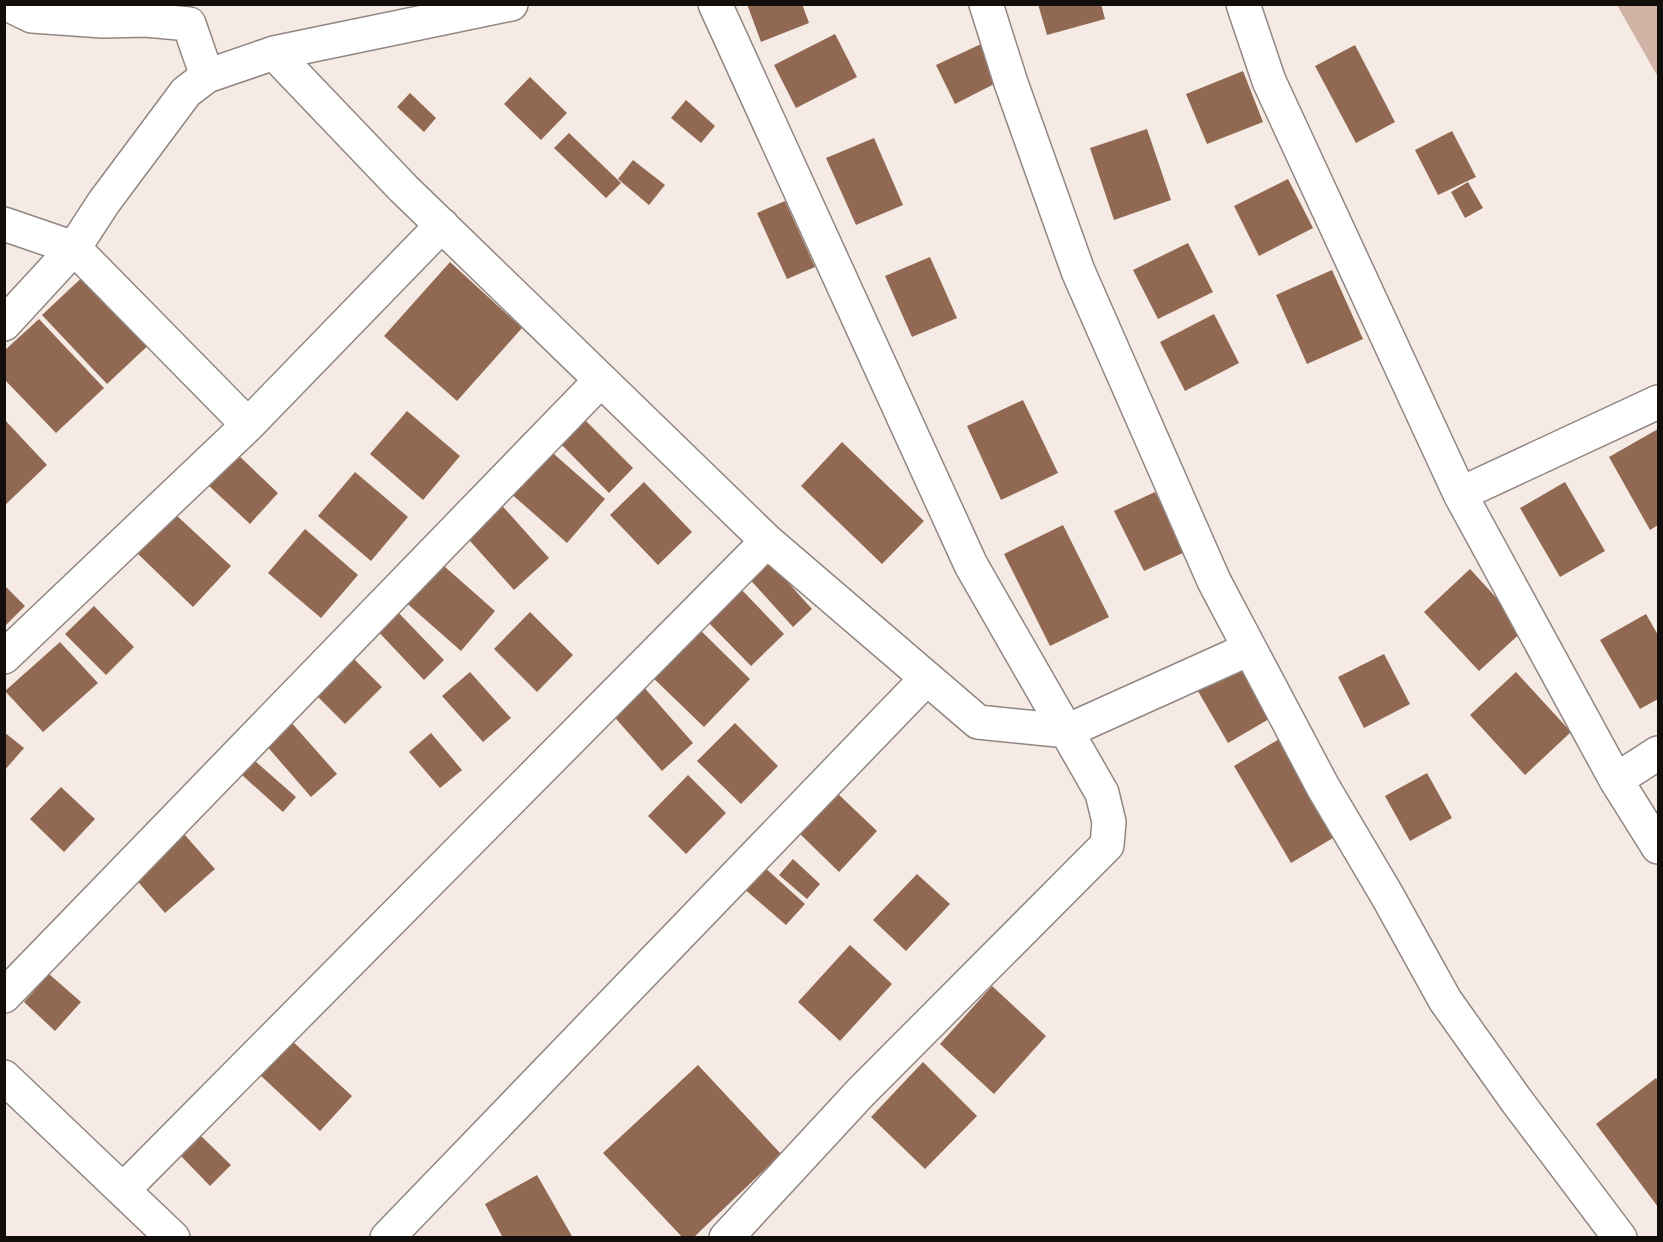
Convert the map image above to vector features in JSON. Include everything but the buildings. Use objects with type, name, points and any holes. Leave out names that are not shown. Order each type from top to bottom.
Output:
[{"type":"street","points":[[7,4],[32,16],[103,21],[146,20],[187,14],[207,76]]},
{"type":"street","points":[[4,324],[74,248],[104,202],[186,92],[207,76],[274,53],[457,10],[511,4]]},
{"type":"street","points":[[715,4],[971,565],[1102,793],[1109,822],[1107,845],[861,1092],[726,1238]]},
{"type":"street","points":[[986,4],[1011,83],[1078,270],[1214,581],[1323,787],[1445,1000],[1516,1100],[1620,1238]]},
{"type":"street","points":[[1244,5],[1269,81],[1460,494],[1616,780],[1659,847]]},
{"type":"street","points":[[274,53],[441,225],[767,541],[978,722],[1066,731],[1249,649]]},
{"type":"street","points":[[4,224],[74,248],[248,425]]},
{"type":"street","points":[[4,657],[248,425],[441,225]]},
{"type":"street","points":[[4,996],[602,380]]},
{"type":"street","points":[[1460,494],[1659,402]]},
{"type":"street","points":[[123,1190],[767,541]]},
{"type":"street","points":[[387,1238],[926,679]]},
{"type":"street","points":[[1616,780],[1659,753]]},
{"type":"street","points":[[4,1077],[173,1238]]},
{"type":"shaded area","points":[[1617,5],[1658,5],[1658,77]]}]
